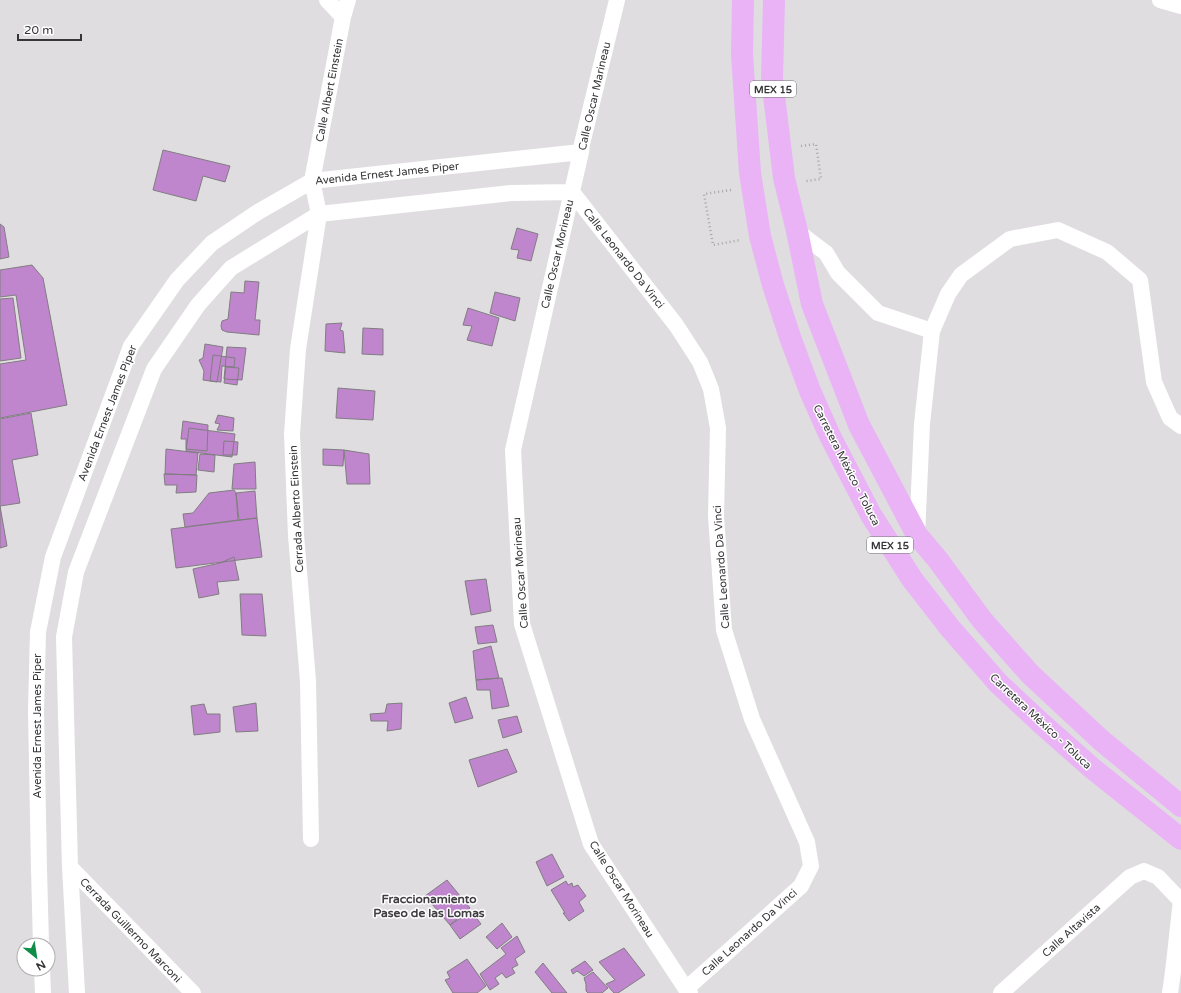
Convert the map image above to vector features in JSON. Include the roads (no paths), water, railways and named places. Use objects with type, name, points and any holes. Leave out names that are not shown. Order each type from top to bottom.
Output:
[{"type":"main road","name":"Carretera México - Toluca","points":[[744,0],[742,54],[748,158],[760,236],[787,329],[810,391],[830,436],[871,515],[912,579],[950,628],[998,683],[1093,769],[1181,839]]},
{"type":"main road","name":"MEX 15","points":[[774,0],[772,79],[784,178],[812,304],[859,425],[917,535],[938,560],[982,620],[1030,674],[1102,741],[1181,806]]},
{"type":"street","points":[[327,0],[343,18]]},
{"type":"street","name":"Calle Albert Einstein","points":[[312,181],[343,18],[348,0]]},
{"type":"street","name":"Calle Oscar Marineau","points":[[572,192],[583,137],[617,0]]},
{"type":"street","points":[[1160,0],[1181,6]]},
{"type":"street","name":"Avenida Ernest James Piper","points":[[41,937],[36,710],[38,632],[53,557],[131,346],[176,280],[212,243],[258,212],[312,181],[581,152]]},
{"type":"street","name":"Cerrada Alberto Einstein","points":[[311,839],[308,680],[296,535],[292,434],[298,349],[319,214],[312,181]]},
{"type":"street","points":[[77,993],[70,867],[64,637],[76,572],[154,369],[198,305],[232,268],[319,214],[511,193],[572,192]]},
{"type":"street","name":"Calle Leonardo Da Vinci","points":[[572,192],[676,325],[700,362],[710,390],[718,428],[716,516],[724,630],[752,719],[807,842],[811,866],[801,886],[688,991]]},
{"type":"street","name":"Calle Oscar Morineau","points":[[572,192],[513,450],[522,624],[591,844],[688,991]]},
{"type":"street","points":[[917,535],[922,424],[932,331],[948,294],[961,276],[1010,239],[1058,230],[1107,252],[1140,280],[1154,382],[1170,418],[1181,426]]},
{"type":"street","points":[[797,231],[826,253],[838,273],[878,313],[932,331]]},
{"type":"street","name":"Cerrada Guillermo Marconi","points":[[70,867],[193,993]]},
{"type":"street","name":"Calle Altavista","points":[[1001,993],[1130,877],[1144,871],[1158,877],[1181,901]]},
{"type":"street","points":[[1170,993],[1174,970],[1177,928],[1181,901]]},
{"type":"street","points":[[42,977],[43,993]]},
{"type":"district","name":"Fraccionamiento Paseo de las Lomas","points":[[429,906]]}]
